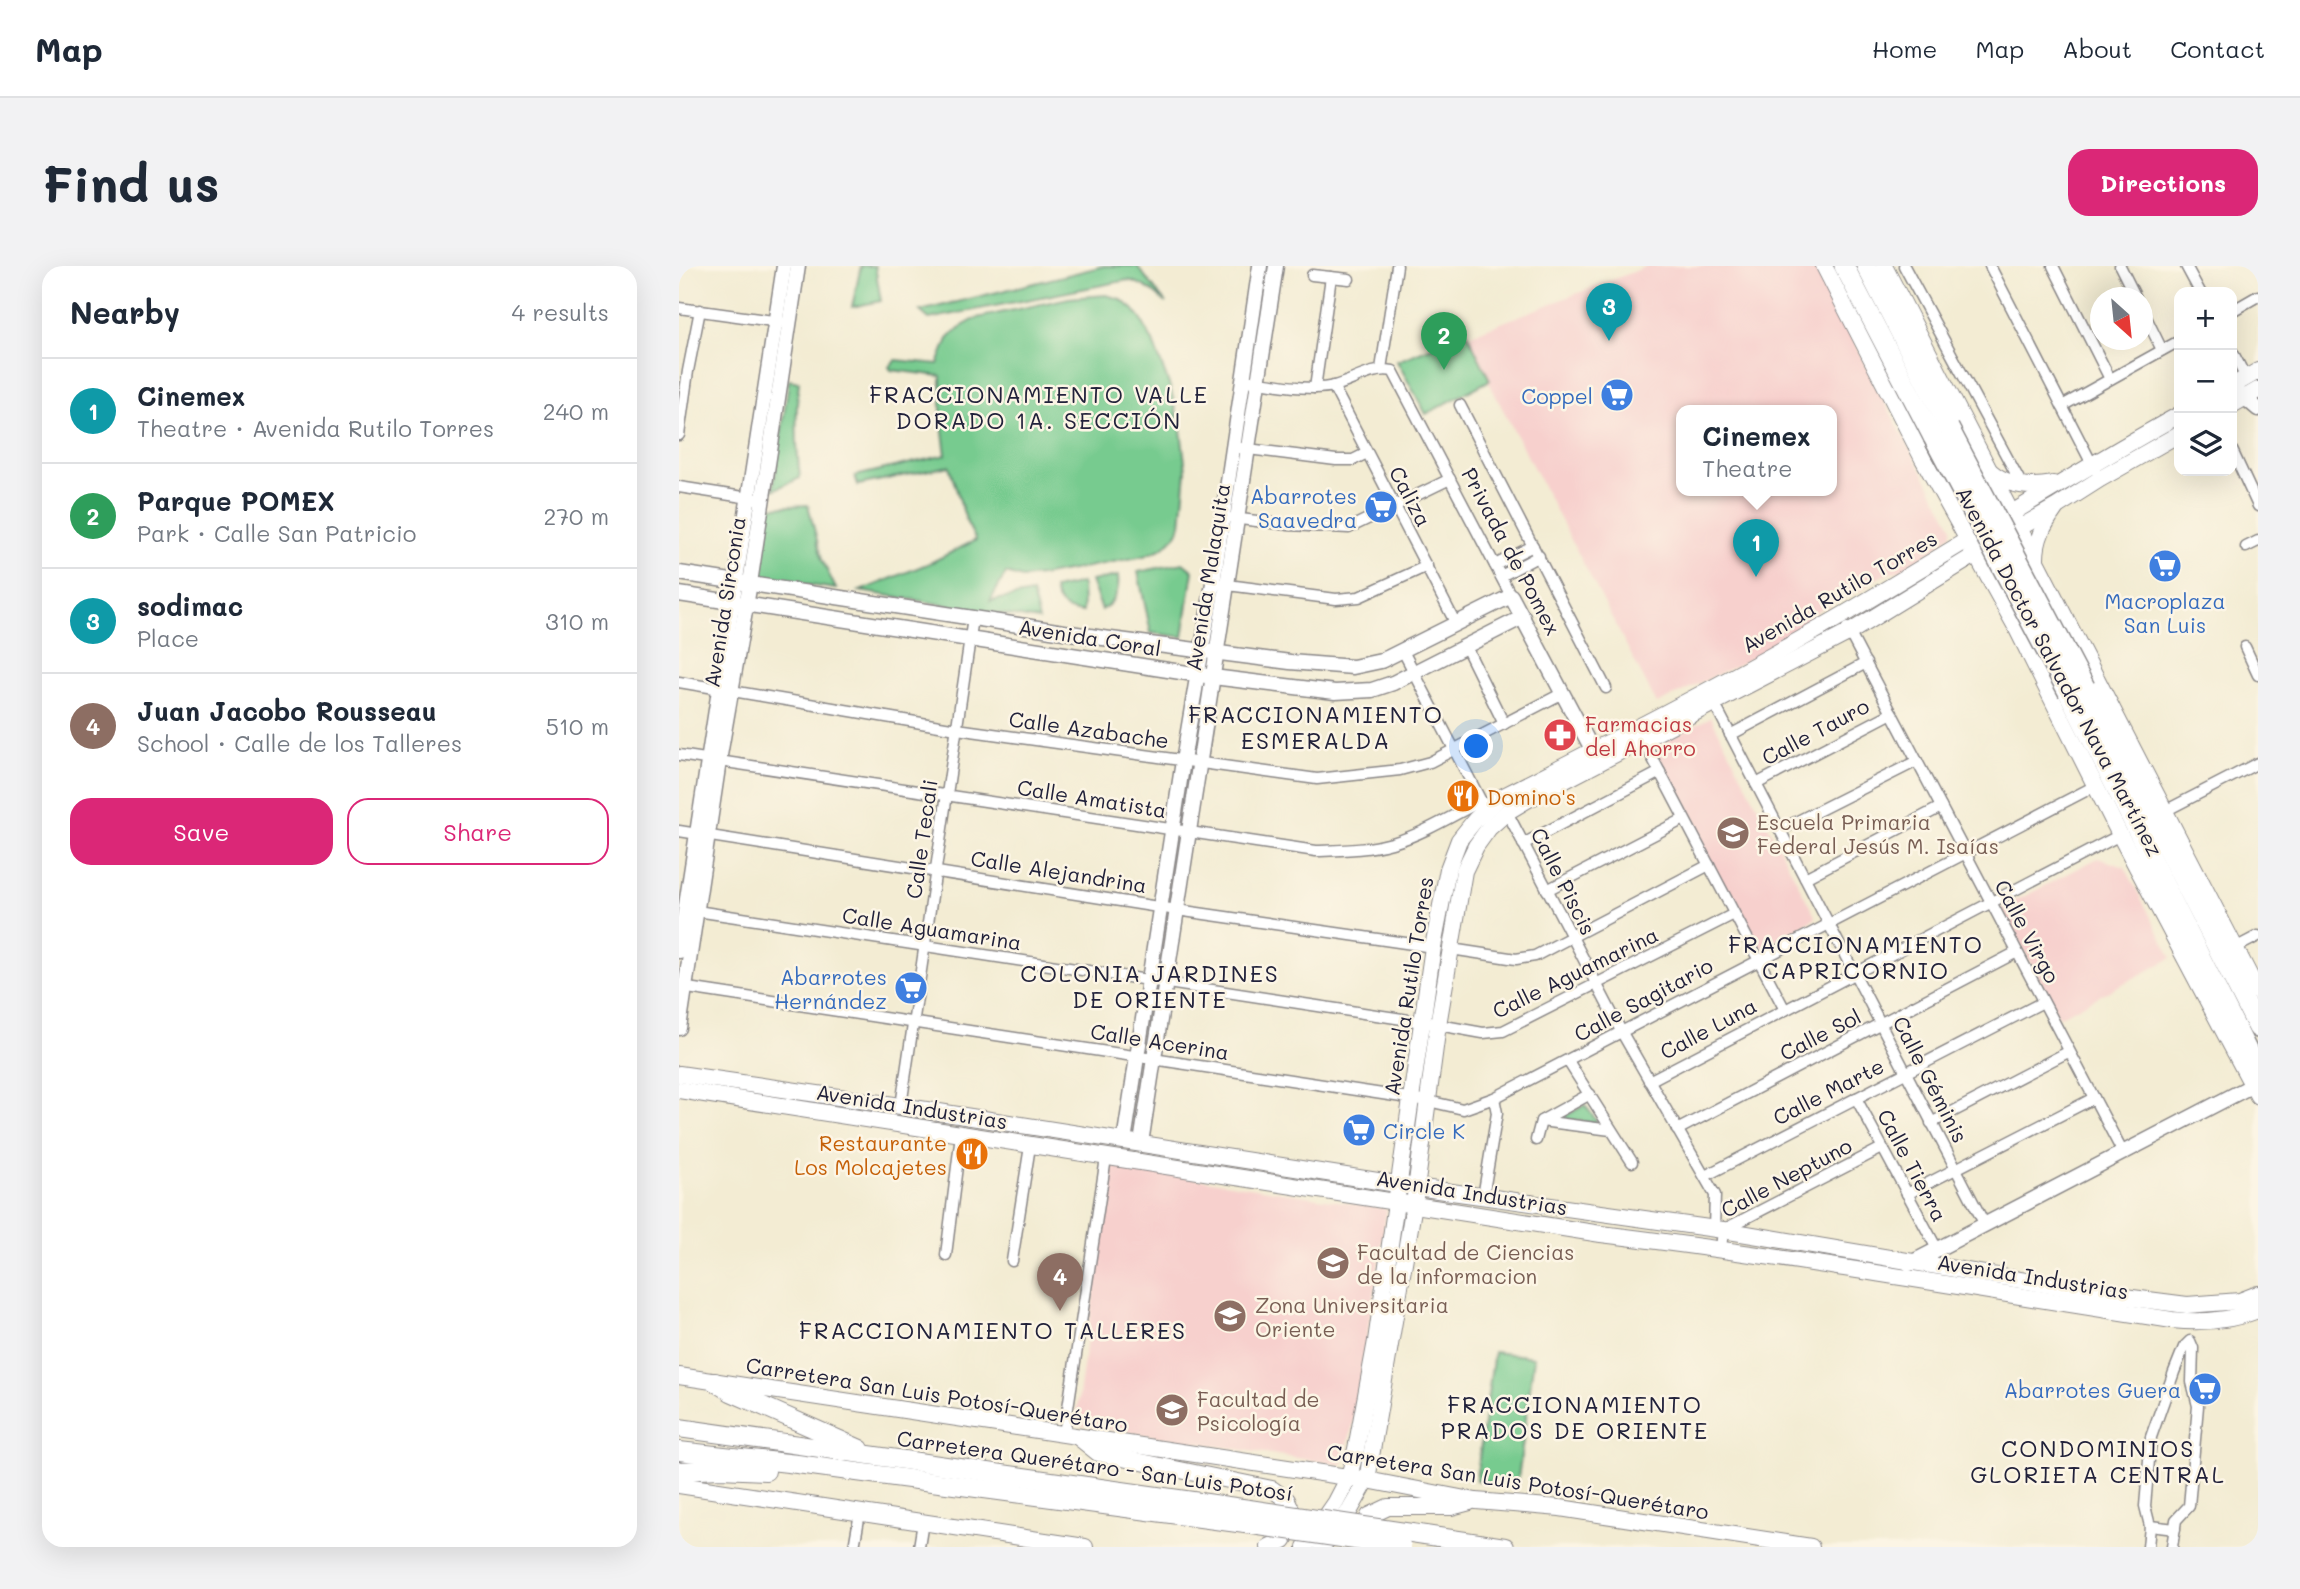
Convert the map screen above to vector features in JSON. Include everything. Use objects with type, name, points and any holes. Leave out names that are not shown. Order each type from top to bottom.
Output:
[{"type":"highway","name":"Avenida Doctor Salvador Nava Martínez","points":[[1845,266],[1941,432],[2258,1028]]},
{"type":"highway","name":"Avenida Doctor Salvador Nava Martínez","points":[[1866,266],[1941,432]]},
{"type":"highway","name":"Avenida Doctor Salvador Nava Martínez","points":[[2076,690],[2099,757],[2256,1084]]},
{"type":"highway","points":[[2099,757],[2126,828],[2170,915],[2175,937]]},
{"type":"highway","points":[[2209,933],[2258,994]]},
{"type":"highway","points":[[715,1382],[731,1392],[879,1457]]},
{"type":"highway","name":"Carretera Querétaro - San Luis Potosí","points":[[679,1428],[1247,1516],[1402,1547]]},
{"type":"highway","name":"Carretera Querétaro - San Luis Potosí","points":[[679,1451],[1425,1535],[1506,1547]]},
{"type":"highway","points":[[679,1471],[764,1471],[797,1464]]},
{"type":"main road","name":"Avenida Doctor Salvador Nava Martínez","points":[[1824,266],[1971,548],[2016,627],[2120,835],[2256,1084]]},
{"type":"main road","name":"Avenida Doctor Salvador Nava Martínez","points":[[1884,266],[2258,994]]},
{"type":"main road","points":[[1971,548],[2015,520],[2060,482],[2174,418]]},
{"type":"main road","points":[[2015,520],[2056,507],[2174,437]]},
{"type":"main road","points":[[1990,470],[2001,480],[2022,485],[2039,486],[2060,482]]},
{"type":"main road","points":[[1995,590],[1998,572],[2005,567],[2016,562],[2038,564],[2037,542],[2056,507]]},
{"type":"main road","name":"Avenida Rutilo Torres","points":[[1322,1547],[1350,1510],[1367,1480],[1430,1024],[1433,947],[1448,869],[1459,840],[1485,804],[1850,632],[1944,574],[1971,548]]},
{"type":"main road","name":"Avenida Rutilo Torres","points":[[1430,1024],[1451,948],[1464,871],[1476,846],[1489,828],[1507,813],[1643,740],[1841,616],[1971,548]]},
{"type":"main road","points":[[1944,574],[1978,575],[1995,590]]},
{"type":"main road","name":"Avenida Industrias","points":[[679,1074],[1359,1178],[1407,1194],[1448,1192],[1719,1230],[1870,1263],[1891,1274],[2069,1304],[2192,1322],[2223,1320],[2258,1310]]},
{"type":"main road","name":"Avenida Industrias","points":[[679,1090],[1106,1158],[1407,1194],[1601,1234],[1870,1263],[1913,1262],[2109,1295],[2187,1305],[2240,1301],[2258,1294]]},
{"type":"main road","points":[[1359,1178],[1412,1157],[1429,1178],[1448,1192]]},
{"type":"main road","name":"Avenida Rutilo Torres","points":[[1305,1547],[1336,1502],[1349,1477],[1407,1194]]},
{"type":"main road","points":[[2069,1304],[2079,1296],[2109,1295]]},
{"type":"main road","name":"Carretera San Luis Potosí-Querétaro","points":[[679,1376],[1349,1477],[1476,1500],[1560,1508],[1811,1547]]},
{"type":"main road","points":[[1071,1435],[1098,1452],[1272,1489],[1287,1500],[1292,1511],[1291,1527],[1284,1540],[1269,1547]]},
{"type":"main road","points":[[679,1485],[1085,1547]]},
{"type":"main road","points":[[1362,1547],[1360,1535],[1369,1516],[1388,1507],[1451,1507],[1476,1500]]},
{"type":"street","name":"Avenida Sirconia","points":[[679,951],[703,835],[740,603],[782,323],[784,266]]},
{"type":"street","name":"Avenida Sirconia","points":[[782,323],[798,266]]},
{"type":"street","name":"Avenida Malaquita","points":[[1251,381],[1260,266]]},
{"type":"street","name":"Avenida Malaquita","points":[[1141,1143],[1200,764],[1209,652],[1251,381],[1276,266]]},
{"type":"street","points":[[1251,381],[1333,386],[1387,370],[1397,266]]},
{"type":"street","points":[[1904,266],[2022,485]]},
{"type":"street","points":[[1990,266],[2099,479]]},
{"type":"street","points":[[2053,266],[2110,379]]},
{"type":"street","points":[[2120,266],[2130,287]]},
{"type":"street","points":[[2186,266],[2197,287]]},
{"type":"street","points":[[1313,275],[1349,279]]},
{"type":"street","points":[[1315,387],[1331,277]]},
{"type":"street","points":[[2237,308],[2258,296]]},
{"type":"street","points":[[679,308],[782,323]]},
{"type":"street","points":[[679,435],[683,370],[700,310]]},
{"type":"street","points":[[2153,332],[2162,350]]},
{"type":"street","points":[[2062,406],[2174,344]]},
{"type":"street","points":[[2237,365],[2245,388],[2258,409]]},
{"type":"street","name":"Privada de Pomex","points":[[1387,370],[1450,480],[1593,751]]},
{"type":"street","name":"Caliza","points":[[1333,386],[1457,624]]},
{"type":"street","points":[[1460,405],[1606,688]]},
{"type":"street","points":[[1241,448],[1336,460],[1353,460],[1367,453]]},
{"type":"street","points":[[2237,461],[2258,506]]},
{"type":"street","points":[[1230,517],[1289,525],[1349,528],[1450,480]]},
{"type":"street","points":[[679,487],[755,499]]},
{"type":"street","points":[[2246,547],[2258,541]]},
{"type":"street","points":[[1498,570],[1536,551]]},
{"type":"street","points":[[1220,584],[1336,599],[1359,597],[1427,566]]},
{"type":"street","name":"Avenida Coral","points":[[679,573],[1103,638],[1290,662],[1353,667],[1381,661],[1511,596]]},
{"type":"street","name":"Avenida Coral","points":[[679,594],[1206,676],[1335,691],[1372,690],[1393,683],[1523,617]]},
{"type":"street","name":"Calle Virgo","points":[[1841,616],[2123,1153]]},
{"type":"street","name":"Calle Tecali","points":[[901,1106],[973,618]]},
{"type":"street","points":[[1101,660],[1103,638]]},
{"type":"street","points":[[1466,647],[1504,724]]},
{"type":"street","points":[[2245,647],[2258,675]]},
{"type":"street","points":[[1403,651],[1485,804]]},
{"type":"street","points":[[1730,735],[1865,663]]},
{"type":"street","name":"Avenida Malaquita","points":[[1125,1141],[1183,761],[1206,676]]},
{"type":"street","name":"Calle Azabache","points":[[679,682],[957,729],[1317,779],[1400,769],[1430,762],[1563,693]]},
{"type":"street","name":"Calle Géminis","points":[[1711,697],[1985,1224]]},
{"type":"street","name":"Calle Tauro","points":[[1756,784],[1892,713]]},
{"type":"street","points":[[1643,740],[1785,1010]]},
{"type":"street","name":"Calle Amatista","points":[[679,755],[1316,851],[1354,850],[1402,839],[1485,804]]},
{"type":"street","points":[[1780,830],[1917,761]]},
{"type":"street","points":[[2165,811],[2258,763]]},
{"type":"street","points":[[1523,844],[1660,772]]},
{"type":"street","name":"Calle Sagitario","points":[[1420,1100],[1463,1109],[1495,1098],[2095,786]]},
{"type":"street","points":[[1805,878],[1941,807]]},
{"type":"street","name":"Calle Piscis","points":[[1507,813],[1621,1031],[1705,1175],[1714,1195],[1719,1230]]},
{"type":"street","points":[[1547,890],[1684,819]]},
{"type":"street","name":"Calle Alejandrina","points":[[679,831],[1177,910],[1433,947]]},
{"type":"street","name":"Calle Luna","points":[[1649,1081],[2120,835]]},
{"type":"street","points":[[1451,948],[1516,959],[1535,956],[1709,865]]},
{"type":"street","name":"Avenida Sirconia","points":[[679,1028],[687,910]]},
{"type":"street","name":"Calle Aguamarina","points":[[687,910],[1483,1033],[1503,1031],[1734,914]]},
{"type":"street","points":[[2235,948],[2258,936]]},
{"type":"street","name":"Calle Sol","points":[[1677,1130],[2017,952]]},
{"type":"street","name":"Calle Acerina","points":[[682,987],[1420,1100]]},
{"type":"street","name":"Calle Marte","points":[[1705,1175],[2043,1002]]},
{"type":"street","points":[[1931,1123],[2068,1052]]},
{"type":"street","points":[[1568,1060],[1632,1162]]},
{"type":"street","points":[[1891,1274],[2256,1084]]},
{"type":"street","points":[[1536,1140],[1541,1121],[1590,1094]]},
{"type":"street","points":[[1483,1197],[1497,1113],[1495,1098]]},
{"type":"street","name":"Calle Tierra","points":[[1856,1098],[1937,1250]]},
{"type":"street","points":[[1907,1194],[2094,1098]]},
{"type":"street","points":[[1541,1121],[1611,1130]]},
{"type":"street","points":[[946,1255],[961,1134]]},
{"type":"street","points":[[1012,1261],[1030,1146]]},
{"type":"street","name":"Calle Neptuno","points":[[1721,1249],[1719,1230],[1882,1148]]},
{"type":"street","points":[[1071,1435],[1106,1158]]},
{"type":"street","points":[[2172,1547],[2176,1520],[2189,1506],[2198,1406],[2192,1382],[2192,1322]]},
{"type":"street","points":[[2148,1547],[2150,1526],[2145,1506],[2151,1437],[2185,1347],[2190,1341]]},
{"type":"street","points":[[2173,1380],[2192,1382]]},
{"type":"street","points":[[854,1547],[860,1513]]},
{"type":"street","points":[[919,1547],[923,1522]]},
{"type":"street","points":[[2150,1526],[2175,1529]]},
{"type":"shaded area","points":[[1648,266],[1816,266],[1883,399],[1952,526],[1952,533],[1939,546],[1904,569],[1884,575],[1862,590],[1819,610],[1787,638],[1766,651],[1657,704],[1465,337]]},
{"type":"shaded area","name":"Escuela Primaria Federal Jesús M. Isaías","points":[[1711,717],[1816,918],[1755,952],[1652,748]]},
{"type":"shaded area","points":[[2098,858],[2125,867],[2172,958],[2059,1017],[2002,908]]},
{"type":"shaded area","name":"Zona Universitaria Oriente","points":[[1112,1165],[1387,1209],[1353,1425],[1342,1465],[1075,1424]]},
{"type":"green space","points":[[861,266],[875,266],[881,301],[852,307]]},
{"type":"green space","points":[[1104,266],[1137,266],[1166,303],[1149,289],[1128,280],[929,319],[920,311]]},
{"type":"green space","points":[[1106,295],[1120,299],[1141,319],[1170,387],[1181,430],[1186,471],[1181,525],[1175,536],[1163,548],[1144,556],[1041,576],[1022,578],[1006,573],[990,601],[1032,593],[1039,620],[860,591],[932,562],[976,540],[967,523],[949,466],[858,485],[855,476],[946,455],[941,417],[941,376],[891,370],[889,367],[896,360],[938,364],[948,339],[959,328],[977,318],[1069,298]]},
{"type":"green space","points":[[1467,333],[1490,380],[1426,414],[1397,361]]},
{"type":"green space","points":[[789,380],[799,382],[797,430],[800,478],[773,490]]},
{"type":"green space","points":[[808,505],[822,560],[836,589],[759,578],[771,507]]},
{"type":"green space","points":[[1183,563],[1193,571],[1183,637],[1151,633],[1138,572]]},
{"type":"green space","points":[[1118,576],[1116,595],[1102,610],[1091,581]]},
{"type":"green space","points":[[1082,583],[1083,612],[1072,611],[1063,606],[1054,589]]},
{"type":"green space","points":[[1585,1105],[1598,1123],[1559,1119]]},
{"type":"green space","points":[[1494,1352],[1534,1357],[1517,1486],[1476,1480]]},
{"type":"place","name":"sodimac","points":[[1609,341]]},
{"type":"place","name":"Parque POMEX","points":[[1444,370]]},
{"type":"place","name":"Coppel","points":[[1617,395]]},
{"type":"place","name":"Abarrotes Saavedra","points":[[1381,507]]},
{"type":"place","name":"Macroplaza San Luis","points":[[2165,566]]},
{"type":"place","name":"Cinemex","points":[[1756,577]]},
{"type":"place","name":"Farmacias del Ahorro","points":[[1560,735]]},
{"type":"place","name":"Domino's","points":[[1463,796]]},
{"type":"place","name":"Escuela Primaria Federal Jesús M. Isaías","points":[[1733,833]]},
{"type":"place","name":"Abarrotes Hernández","points":[[911,988]]},
{"type":"place","name":"Circle K","points":[[1359,1130]]},
{"type":"place","name":"Restaurante Los Molcajetes","points":[[972,1154]]},
{"type":"place","name":"Facultad de Ciencias de la informacion","points":[[1333,1263]]},
{"type":"place","name":"Juan Jacobo Rousseau","points":[[1060,1311]]},
{"type":"place","name":"Zona Universitaria Oriente","points":[[1230,1316]]},
{"type":"place","name":"Abarrotes Guera","points":[[2205,1389]]},
{"type":"place","name":"Facultad de Psicología","points":[[1172,1410]]},
{"type":"district","name":"FRACCIONAMIENTO VALLE DORADO 1A. SECCIÓN","points":[[1039,407]]},
{"type":"district","name":"FRACCIONAMIENTO ESMERALDA","points":[[1316,727]]},
{"type":"district","name":"FRACCIONAMIENTO CAPRICORNIO","points":[[1856,957]]},
{"type":"district","name":"COLONIA JARDINES DE ORIENTE","points":[[1150,986]]},
{"type":"district","name":"FRACCIONAMIENTO TALLERES","points":[[993,1330]]},
{"type":"district","name":"FRACCIONAMIENTO PRADOS DE ORIENTE","points":[[1575,1417]]},
{"type":"district","name":"CONDOMINIOS GLORIETA CENTRAL","points":[[2098,1461]]}]
